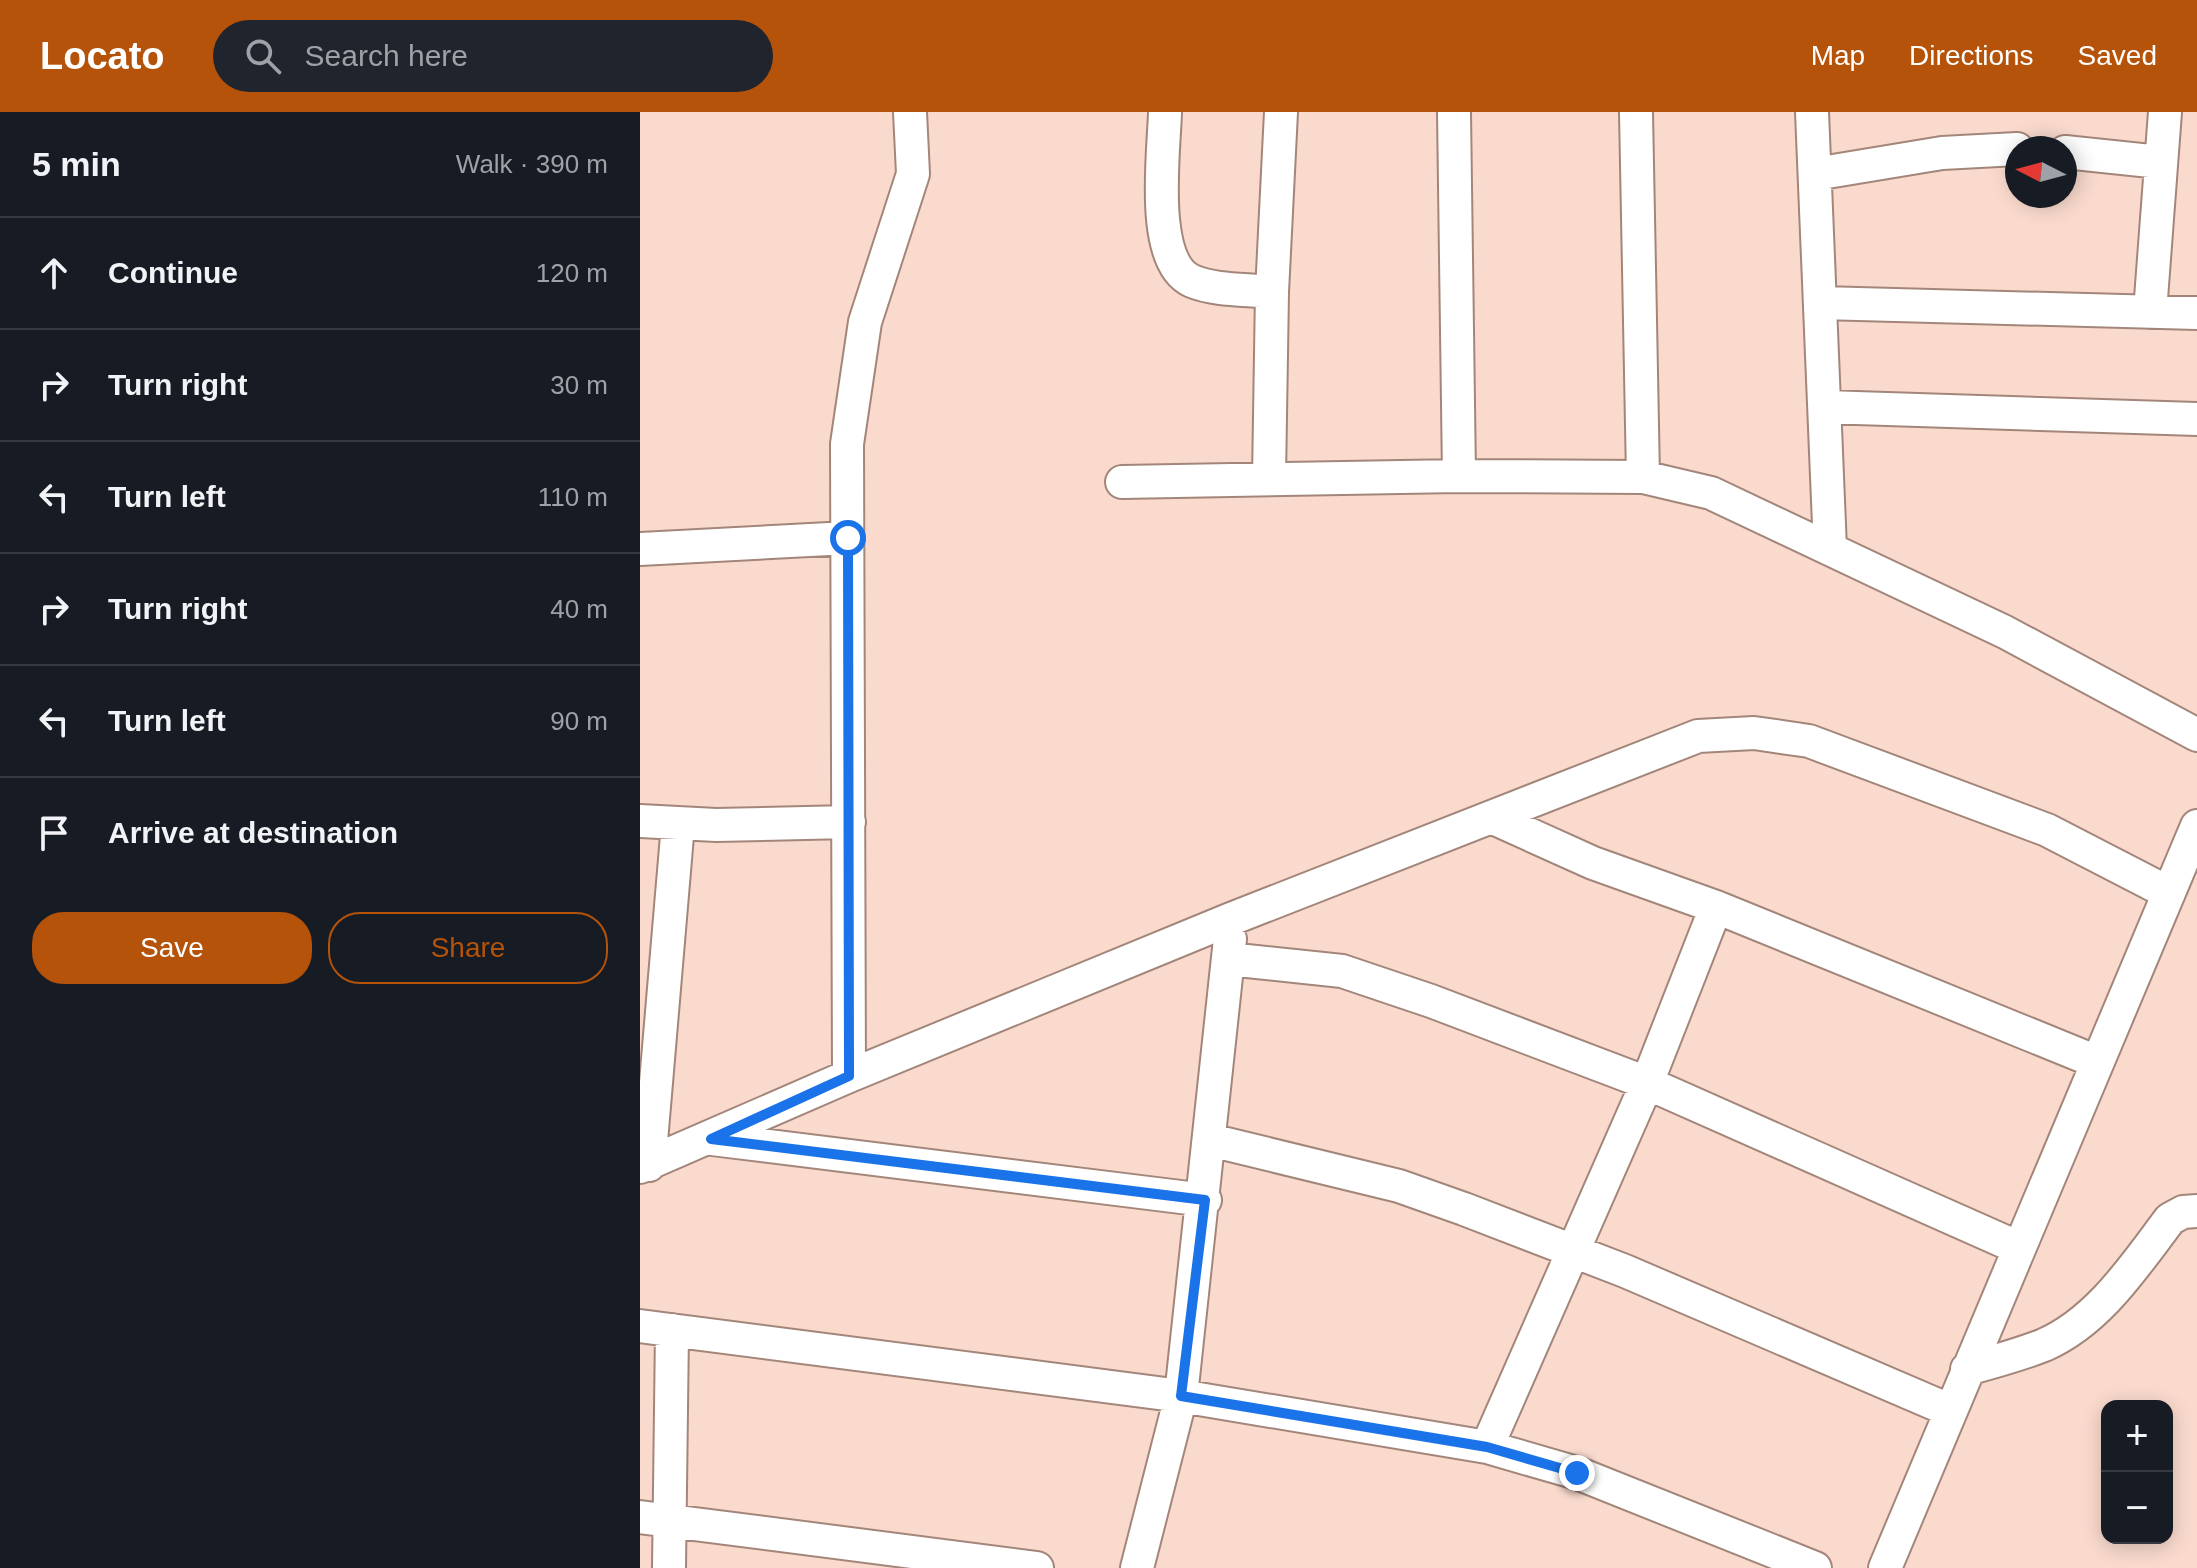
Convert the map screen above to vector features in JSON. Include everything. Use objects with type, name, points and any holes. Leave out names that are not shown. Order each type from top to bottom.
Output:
[{"type":"street","points":[[849,1076],[847,444],[865,322],[913,174],[910,112]]},
{"type":"street","points":[[1165,112],[1163,211],[1167,250],[1174,267],[1190,280],[1211,286],[1272,292]]},
{"type":"street","points":[[1269,478],[1272,292],[1281,112]]},
{"type":"street","points":[[1454,112],[1459,476]]},
{"type":"street","points":[[1636,112],[1643,477]]},
{"type":"street","points":[[1812,112],[1830,549]]},
{"type":"street","points":[[2150,312],[2165,112]]},
{"type":"street","points":[[1815,174],[1942,153],[2005,150]]},
{"type":"street","points":[[2077,153],[2160,162]]},
{"type":"street","points":[[1821,303],[2197,313]]},
{"type":"street","points":[[1825,407],[2197,419]]},
{"type":"street","points":[[1122,482],[1459,476],[1643,477],[1711,493],[2005,632],[2197,735]]},
{"type":"street","points":[[640,549],[848,538]]},
{"type":"street","points":[[678,824],[645,1166],[849,1076],[1231,919],[1698,736],[1754,733],[1809,741],[2047,830],[2169,893]]},
{"type":"street","points":[[1491,817],[1593,863],[1716,907],[2097,1062]]},
{"type":"street","points":[[640,821],[678,824],[849,822]]},
{"type":"street","points":[[1885,1568],[2197,826]]},
{"type":"street","points":[[1487,1447],[1647,1083],[1716,907]]},
{"type":"street","points":[[1137,1568],[1181,1396],[1205,1200],[1231,919]]},
{"type":"street","points":[[1228,959],[1342,971],[1647,1083],[2019,1248]]},
{"type":"street","points":[[711,1139],[1205,1200]]},
{"type":"street","points":[[1210,1140],[1399,1186],[1572,1251],[1949,1410]]},
{"type":"street","points":[[1967,1369],[2047,1343],[2068,1330],[2107,1300],[2170,1219],[2183,1212],[2197,1211]]},
{"type":"street","points":[[640,1326],[816,1346],[1181,1396],[1487,1447],[1577,1473],[1815,1568]]},
{"type":"street","points":[[669,1568],[654,1519],[672,1330]]},
{"type":"street","points":[[654,1519],[1037,1568]]},
{"type":"route","points":[[848,538],[849,1076],[711,1139],[1205,1200],[1181,1396],[1487,1447],[1577,1473]]}]
